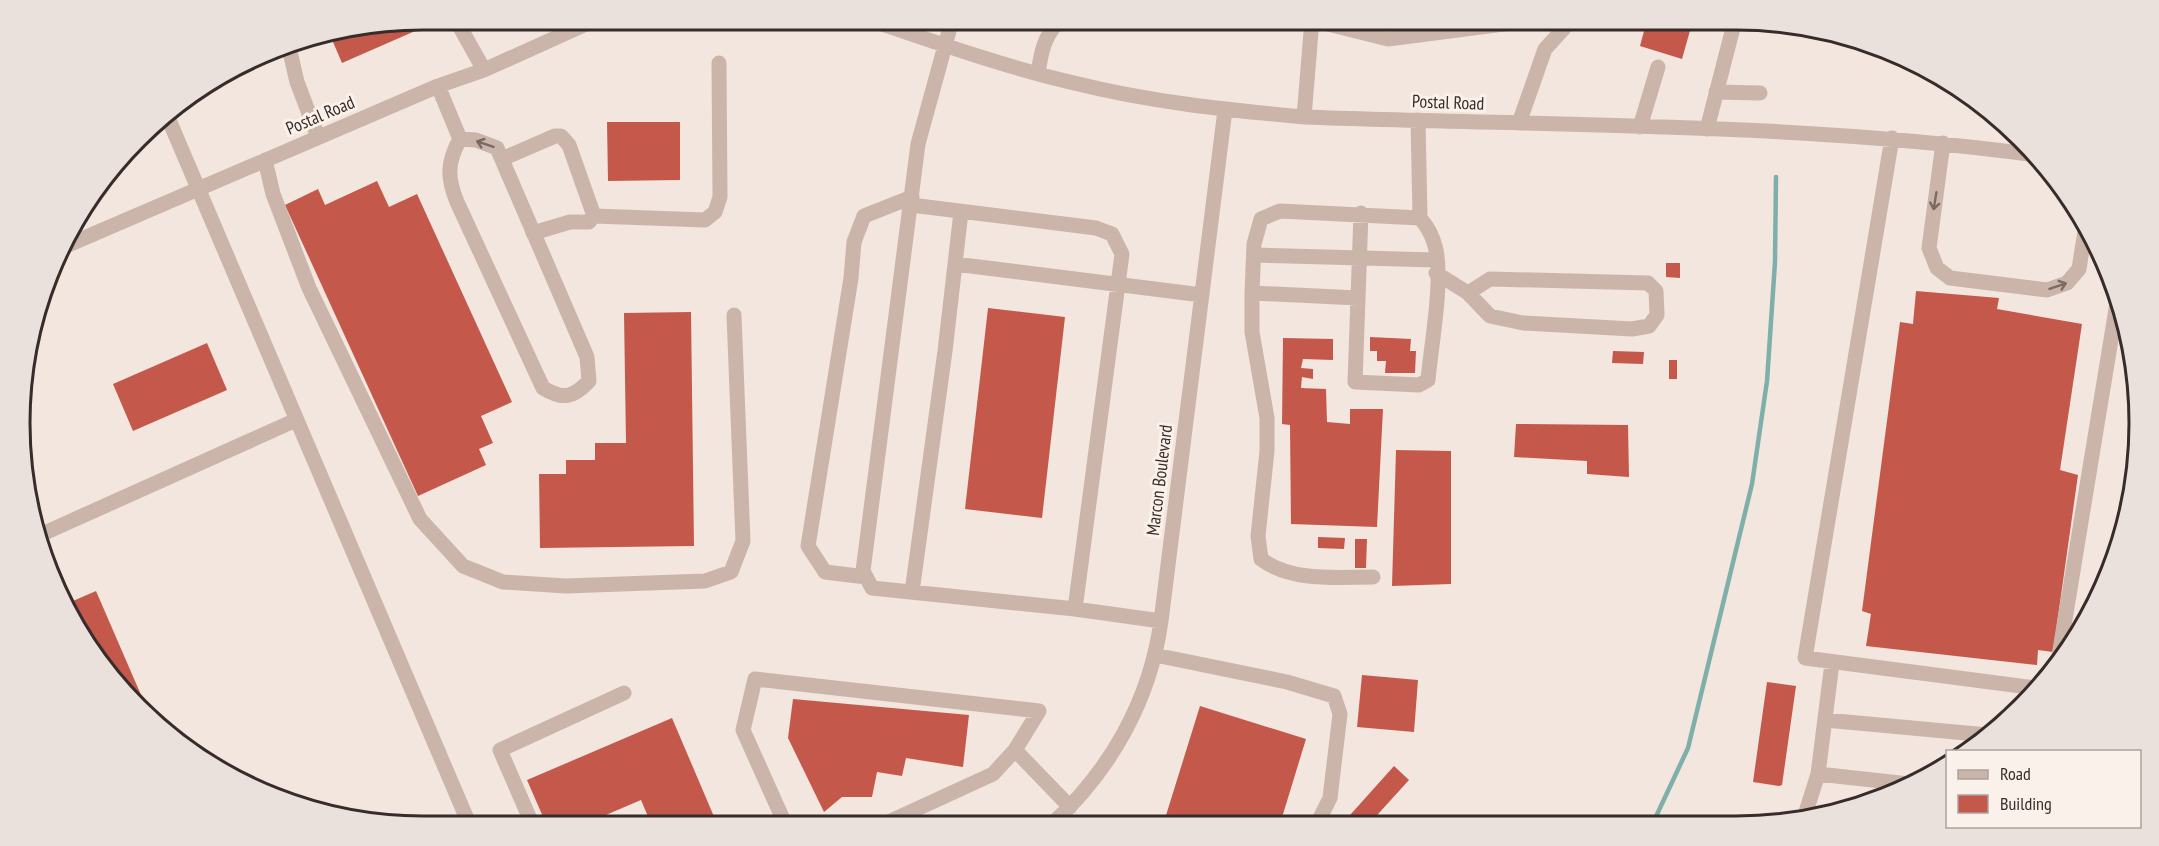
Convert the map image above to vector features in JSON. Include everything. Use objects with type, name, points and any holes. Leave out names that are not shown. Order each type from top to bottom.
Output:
[{"type":"street","points":[[462,30],[484,70]]},
{"type":"street","name":"Postal Road","points":[[75,242],[438,86],[484,70],[573,30]]},
{"type":"street","name":"Postal Road","points":[[900,30],[1038,74],[1124,94],[1225,110],[1304,117],[1707,129],[1892,138],[2021,153]]},
{"type":"street","points":[[949,30],[918,144],[863,571],[872,588],[1075,609],[1161,621]]},
{"type":"street","points":[[1038,74],[1045,40],[1050,30]]},
{"type":"street","points":[[1304,117],[1311,30]]},
{"type":"street","points":[[1352,30],[1388,39],[1458,30]]},
{"type":"street","points":[[1520,123],[1545,49],[1561,30]]},
{"type":"street","points":[[1707,129],[1732,30]]},
{"type":"street","points":[[290,53],[297,82],[318,137]]},
{"type":"street","points":[[594,216],[705,220],[716,212],[720,197],[719,63]]},
{"type":"street","points":[[1640,127],[1658,67]]},
{"type":"street","points":[[438,86],[459,139],[449,165],[449,183],[457,202],[543,388],[557,396],[572,395],[589,381],[587,357],[502,159],[497,148],[476,140],[459,139]]},
{"type":"street","points":[[1716,92],[1760,93]]},
{"type":"street","name":"Marcon Boulevard","points":[[1060,816],[1113,755],[1143,694],[1155,655],[1225,110]]},
{"type":"street","points":[[1360,213],[1355,382],[1419,386],[1428,380],[1436,248],[1429,228],[1420,218],[1418,120]]},
{"type":"street","points":[[170,123],[466,816]]},
{"type":"street","points":[[502,159],[555,136],[561,136],[569,145],[594,216]]},
{"type":"street","points":[[1892,138],[1805,658],[2027,687]]},
{"type":"street","points":[[1943,143],[1929,248],[1937,268],[1950,278],[2047,290],[2067,283],[2079,269],[2083,241]]},
{"type":"street","points":[[265,160],[273,194],[309,288],[420,519],[463,566],[503,582],[566,586],[705,581],[731,572],[742,541],[734,315]]},
{"type":"street","points":[[866,577],[825,572],[808,546],[851,278],[854,242],[864,216],[911,201],[961,212],[1096,228],[1112,234],[1122,254],[1075,609]]},
{"type":"street","points":[[1373,577],[1314,576],[1276,570],[1262,559],[1258,536],[1267,451],[1267,418],[1252,332],[1254,255],[1262,219],[1280,211],[1360,213],[1420,218]]},
{"type":"street","points":[[912,592],[961,212]]},
{"type":"street","points":[[533,232],[570,222],[589,222],[594,216]]},
{"type":"street","points":[[1254,255],[1359,258],[1436,266],[1490,316],[1523,323],[1632,329],[1649,326],[1657,315],[1656,291],[1648,283],[1490,279],[1468,294]]},
{"type":"street","points":[[955,264],[1202,295]]},
{"type":"street","points":[[1252,294],[1358,298]]},
{"type":"street","points":[[2061,644],[2115,319]]},
{"type":"street","points":[[46,533],[296,420]]},
{"type":"street","points":[[1155,655],[1287,682],[1334,696],[1340,714],[1330,798],[1321,816]]},
{"type":"street","points":[[1808,809],[1818,774],[1832,663]]},
{"type":"street","points":[[782,816],[743,730],[754,679],[1039,711],[1014,750],[993,774],[902,816]]},
{"type":"street","points":[[529,816],[500,750],[624,693]]},
{"type":"street","points":[[1825,720],[1976,734]]},
{"type":"street","points":[[1014,750],[1070,807]]},
{"type":"street","points":[[1818,774],[1894,782]]},
{"type":"building","points":[[417,30],[342,63],[332,41],[372,33]]},
{"type":"building","points":[[1644,30],[1690,30],[1682,59],[1640,46]]},
{"type":"building","points":[[607,122],[680,122],[680,180],[608,181]]},
{"type":"building","points":[[377,181],[389,207],[417,194],[512,402],[481,416],[493,443],[479,449],[486,465],[418,496],[285,205],[318,189],[325,205]]},
{"type":"building","points":[[1666,263],[1680,263],[1680,278],[1666,277]]},
{"type":"building","points":[[1916,291],[1999,298],[1997,309],[2082,324],[2060,470],[2078,475],[2053,652],[2038,650],[2037,665],[1866,646],[1871,614],[1862,611],[1900,322],[1913,324]]},
{"type":"building","points":[[988,308],[1065,317],[1042,518],[965,509]]},
{"type":"building","points":[[691,312],[694,546],[540,548],[539,474],[566,474],[566,460],[595,460],[595,443],[626,443],[624,313]]},
{"type":"building","points":[[1370,337],[1411,339],[1410,351],[1416,351],[1415,373],[1385,373],[1386,361],[1377,361],[1377,351],[1370,351]]},
{"type":"building","points":[[1283,338],[1333,339],[1333,360],[1303,359],[1301,368],[1313,369],[1313,379],[1302,377],[1301,388],[1326,389],[1327,422],[1350,424],[1350,409],[1383,409],[1377,527],[1291,524],[1290,425],[1282,424]]},
{"type":"building","points":[[207,343],[227,390],[133,431],[113,384]]},
{"type":"building","points":[[1613,351],[1644,352],[1643,364],[1612,363]]},
{"type":"building","points":[[1669,360],[1677,360],[1677,379],[1669,379]]},
{"type":"building","points":[[1516,424],[1628,425],[1629,477],[1587,474],[1587,461],[1514,457]]},
{"type":"building","points":[[1396,450],[1451,451],[1451,584],[1392,586]]},
{"type":"building","points":[[1318,537],[1345,538],[1344,549],[1318,548]]},
{"type":"building","points":[[1355,539],[1367,539],[1366,568],[1355,568]]},
{"type":"building","points":[[96,591],[142,698],[96,641],[73,601]]},
{"type":"building","points":[[1362,675],[1418,680],[1414,732],[1357,727]]},
{"type":"building","points":[[1767,682],[1796,686],[1782,785],[1779,786],[1753,782]]},
{"type":"building","points":[[793,699],[969,715],[963,767],[906,758],[902,776],[877,772],[872,797],[842,797],[824,812],[788,738]]},
{"type":"building","points":[[1200,706],[1306,739],[1282,816],[1166,816]]},
{"type":"building","points":[[672,718],[714,816],[648,816],[641,800],[603,816],[543,816],[527,780]]},
{"type":"building","points":[[1394,766],[1409,780],[1376,816],[1349,816]]},
{"type":"waterway","points":[[1656,816],[1688,748],[1752,484],[1767,381],[1775,262],[1776,177]]}]
